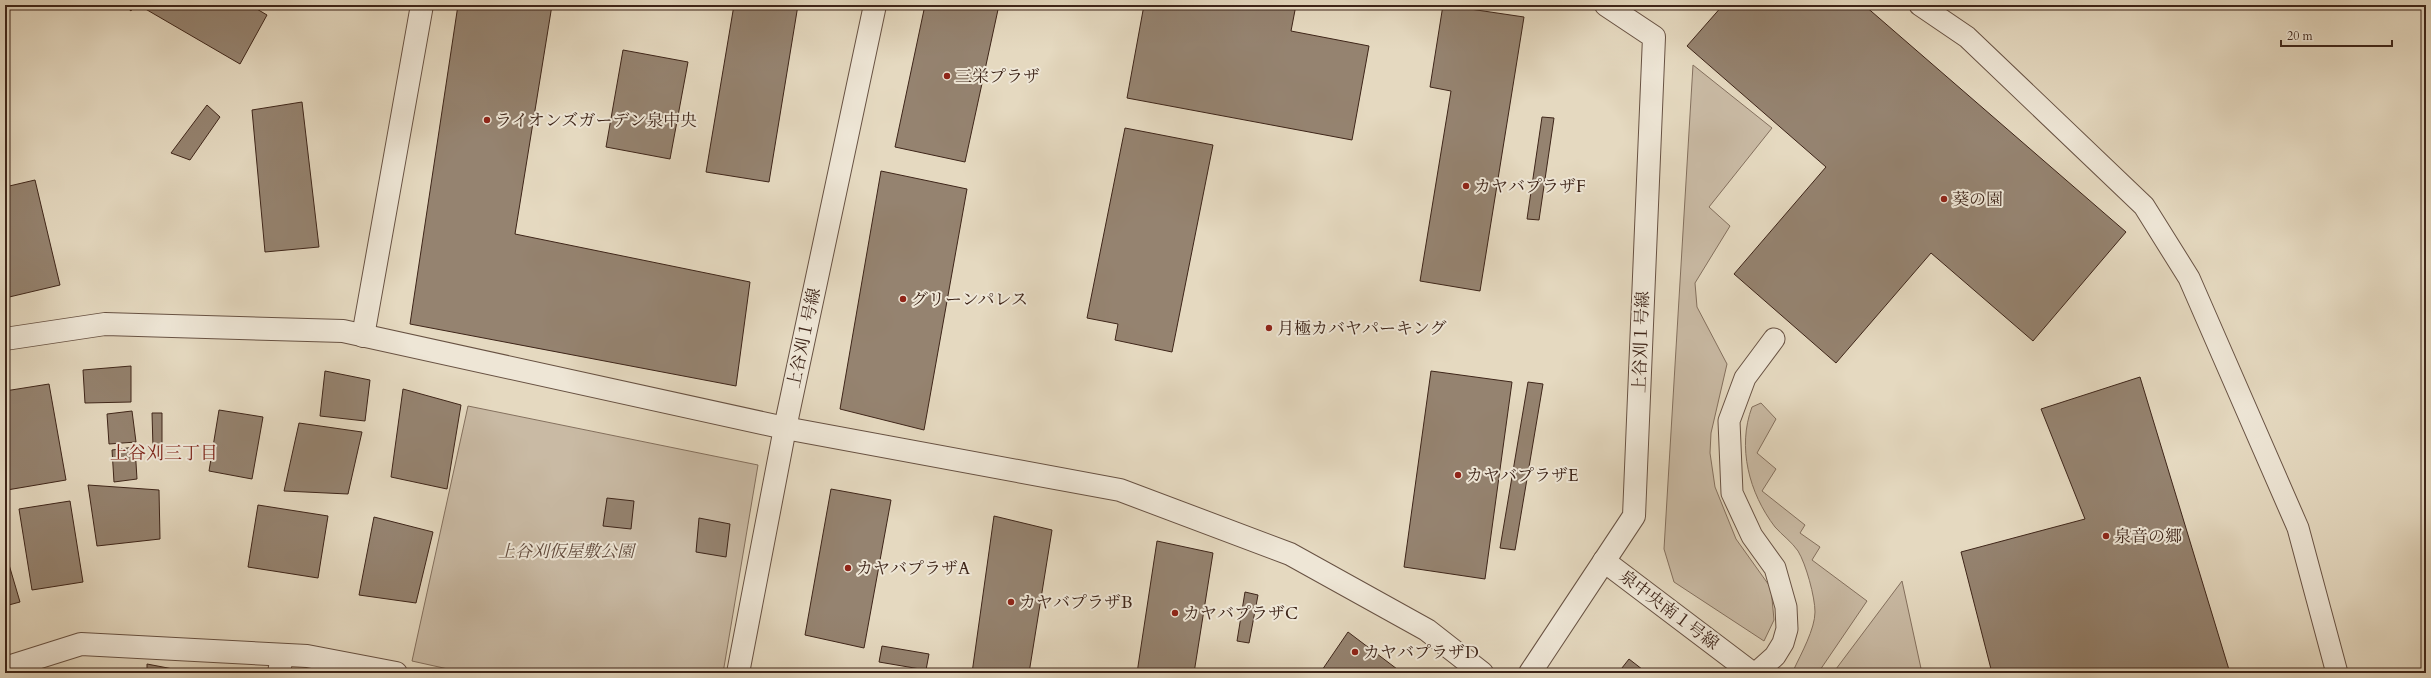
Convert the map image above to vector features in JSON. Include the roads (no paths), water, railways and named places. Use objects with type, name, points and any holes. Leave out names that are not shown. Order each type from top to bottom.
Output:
[{"type":"street","points":[[363,336],[422,5]]},
{"type":"street","name":"上谷刈１号線","points":[[738,673],[785,428],[875,5]]},
{"type":"street","name":"上谷刈１号線","points":[[1530,673],[1634,516],[1654,37],[1606,5]]},
{"type":"street","points":[[5,339],[105,324],[343,332],[785,428],[1120,490],[1290,554],[1427,630],[1482,673]]},
{"type":"street","name":"泉中央南１号線","points":[[1604,561],[1752,673]]},
{"type":"street","points":[[5,668],[81,644],[280,664],[307,656],[396,673]]},
{"type":"lane","points":[[1920,5],[1967,37],[2144,206],[2189,278],[2298,528],[2336,673]]},
{"type":"lane","points":[[1756,673],[1775,656],[1784,643],[1787,629],[1786,607],[1775,568],[1752,536],[1732,493],[1729,421],[1745,378],[1774,339]]},
{"type":"place","name":"三栄プラザ","points":[[947,76]]},
{"type":"place","name":"ライオンズガーデン泉中央","points":[[487,120]]},
{"type":"place","name":"カヤバプラザF","points":[[1466,186]]},
{"type":"place","name":"葵の園","points":[[1944,199]]},
{"type":"place","name":"グリーンパレス","points":[[903,299]]},
{"type":"place","name":"月極カバヤパーキング","points":[[1269,328]]},
{"type":"place","name":"カヤバプラザE","points":[[1458,475]]},
{"type":"place","name":"泉音の郷","points":[[2106,536]]},
{"type":"place","name":"カヤバプラザA","points":[[848,568]]},
{"type":"place","name":"カヤバプラザB","points":[[1011,602]]},
{"type":"place","name":"カヤバプラザC","points":[[1175,613]]},
{"type":"place","name":"カヤバプラザD","points":[[1355,652]]},
{"type":"district","name":"上谷刈三丁目","points":[[164,453]]},
{"type":"park label","name":"上谷刈仮屋敷公園","points":[[566,551]]}]
